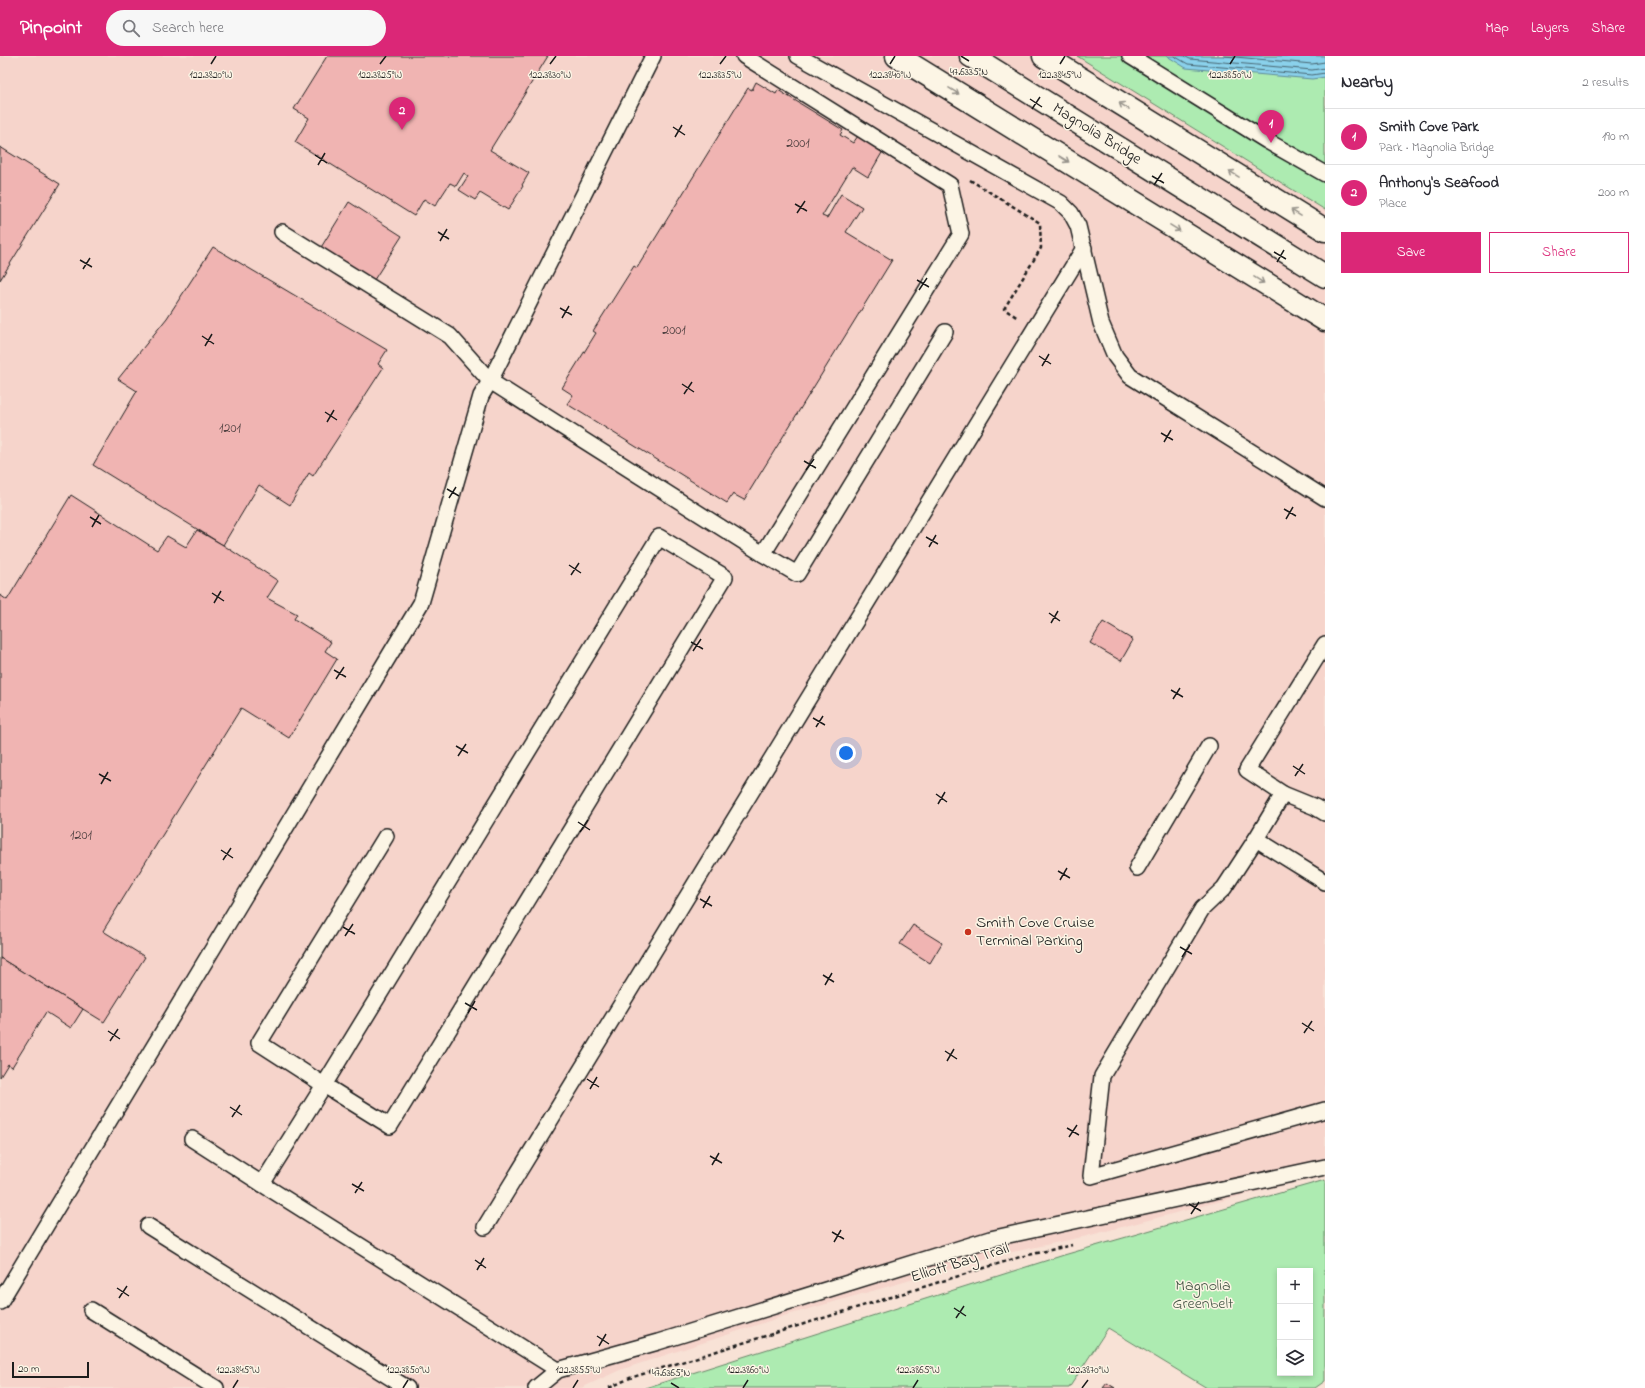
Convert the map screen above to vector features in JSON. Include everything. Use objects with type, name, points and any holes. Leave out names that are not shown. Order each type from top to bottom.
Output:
[{"type":"main road","points":[[897,56],[1325,320]]},
{"type":"main road","name":"Magnolia Bridge","points":[[971,56],[1325,276]]},
{"type":"main road","points":[[1044,56],[1325,230]]},
{"type":"lane","points":[[0,1302],[421,603],[481,396],[490,381],[653,56]]},
{"type":"lane","points":[[744,56],[950,186],[961,234],[763,554]]},
{"type":"lane","points":[[799,56],[1061,203],[1071,214],[1078,226],[1102,323],[1115,356],[1130,376],[1325,498]]},
{"type":"lane","points":[[1130,56],[1267,141],[1325,174]]},
{"type":"lane","points":[[282,232],[450,336],[490,381],[797,574],[945,332]]},
{"type":"lane","points":[[485,1227],[1084,248]]},
{"type":"lane","points":[[262,1184],[324,1085],[659,537],[725,577],[390,1126],[324,1085],[259,1043],[386,836]]},
{"type":"lane","points":[[1325,644],[1247,770],[1283,794],[1315,807],[1325,814]]},
{"type":"lane","points":[[1137,868],[1209,746]]},
{"type":"lane","points":[[1283,794],[1224,888],[1202,909],[1102,1076],[1090,1176],[1325,1110]]},
{"type":"lane","points":[[1256,838],[1325,882]]},
{"type":"lane","points":[[192,1139],[558,1370]]},
{"type":"lane","points":[[536,1388],[558,1370],[658,1342],[990,1239],[1325,1167]]},
{"type":"lane","points":[[148,1226],[407,1388]]},
{"type":"lane","points":[[91,1310],[216,1388]]},
{"type":"path","name":"Elliott Bay Trail","points":[[609,1388],[630,1378],[1020,1257],[1074,1244]]},
{"type":"shaded area","points":[[0,56],[1077,56],[1325,210],[1325,1174],[1087,1236],[999,1255],[784,1316],[620,1370],[581,1388],[0,1388]]},
{"type":"green space","points":[[1077,56],[1325,56],[1325,210],[1322,208]]},
{"type":"green space","name":"Magnolia Greenbelt","points":[[1325,1180],[1325,1381],[1315,1388],[1207,1388],[1108,1328],[1069,1388],[645,1388],[1064,1255]]},
{"type":"water","points":[[1167,56],[1325,56],[1325,77],[1312,79],[1186,68]]},
{"type":"building","points":[[327,56],[548,56],[490,150],[529,173],[508,210],[480,193],[475,200],[459,190],[468,176],[464,173],[456,186],[450,183],[435,206],[424,199],[414,216],[295,142],[309,118],[294,109]]},
{"type":"building","points":[[756,82],[776,94],[778,90],[843,130],[840,135],[853,143],[858,136],[883,151],[868,177],[852,167],[822,216],[827,218],[841,194],[862,207],[846,232],[892,260],[744,500],[733,494],[727,503],[567,404],[573,395],[562,388],[596,333],[593,331],[634,266],[637,268],[748,88],[752,90]]},
{"type":"building","points":[[0,147],[60,184],[0,280]]},
{"type":"building","points":[[349,202],[402,236],[372,283],[320,249]]},
{"type":"building","points":[[213,247],[387,350],[378,364],[383,368],[313,476],[309,473],[290,505],[259,485],[223,545],[93,465],[137,391],[118,379],[167,318]]},
{"type":"building","points":[[71,495],[157,550],[167,536],[186,547],[197,530],[223,545],[278,581],[267,598],[297,614],[294,619],[331,642],[325,651],[337,659],[289,738],[241,708],[103,931],[145,957],[104,1022],[0,958],[0,595],[7,600]]},
{"type":"building","points":[[1103,622],[1133,640],[1121,661],[1090,643]]},
{"type":"building","points":[[913,925],[942,943],[930,963],[900,944]]},
{"type":"building","points":[[0,958],[83,1009],[71,1028],[46,1012],[12,1067],[8,1064],[0,1077]]},
{"type":"building","points":[[1107,1383],[1115,1388],[1103,1388]]},
{"type":"place","name":"Anthony's Seafood","points":[[402,130]]},
{"type":"place","name":"Smith Cove Park","points":[[1271,143]]},
{"type":"place","name":"Smith Cove Cruise Terminal Parking","points":[[968,932]]}]
